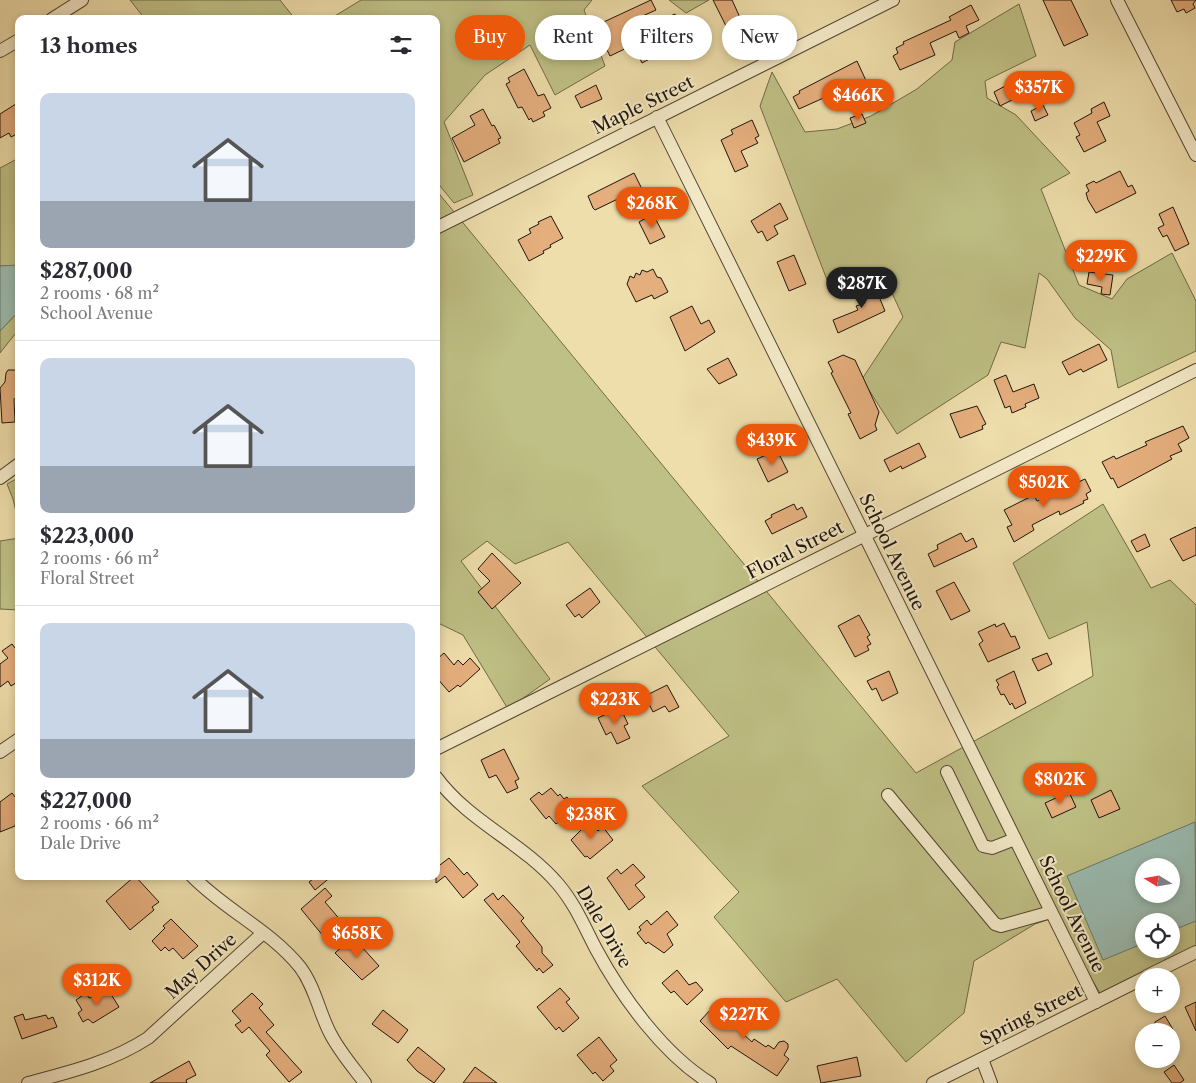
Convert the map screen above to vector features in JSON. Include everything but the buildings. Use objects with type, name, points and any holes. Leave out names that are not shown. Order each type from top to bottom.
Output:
[{"type":"street","points":[[58,15],[82,0]]},
{"type":"street","name":"Maple Street","points":[[440,226],[893,0]]},
{"type":"street","points":[[1117,0],[1196,155]]},
{"type":"street","points":[[0,51],[15,42]]},
{"type":"street","name":"School Avenue","points":[[657,117],[1096,1002]]},
{"type":"street","name":"Floral Street","points":[[440,747],[1196,370]]},
{"type":"street","points":[[0,478],[15,467]]},
{"type":"street","points":[[0,752],[15,742]]},
{"type":"street","points":[[947,772],[983,846],[992,848],[1015,839]]},
{"type":"street","name":"Dale Drive","points":[[440,782],[455,801],[483,824],[518,846],[558,884],[577,911],[620,991],[675,1056],[710,1083]]},
{"type":"street","points":[[888,796],[994,924],[1001,926],[1052,912]]},
{"type":"street","points":[[197,880],[225,905],[286,952],[301,969],[314,992],[330,1034],[365,1083]]},
{"type":"street","name":"May Drive","points":[[28,1083],[87,1068],[131,1049],[148,1038],[263,933]]},
{"type":"street","name":"Spring Street","points":[[1163,968],[1196,952]]},
{"type":"street","name":"Spring Street","points":[[933,1083],[1135,982]]},
{"type":"street","points":[[982,1058],[991,1083]]},
{"type":"green space","points":[[130,0],[280,0],[292,15],[142,15]]},
{"type":"green space","points":[[361,0],[592,0],[584,10],[586,15],[535,15],[535,55],[530,45],[525,48],[525,15],[455,15],[455,60],[508,60],[485,75],[444,122],[473,195],[454,203],[440,186],[440,15],[337,15]]},
{"type":"green space","points":[[669,0],[709,0],[686,13]]},
{"type":"green space","points":[[1019,4],[1036,56],[985,81],[987,98],[1016,115],[1070,173],[1041,189],[1079,285],[1112,299],[1127,279],[1172,253],[1196,301],[1196,351],[1118,388],[1111,350],[1075,318],[1047,279],[1039,273],[1025,348],[1001,342],[988,375],[897,434],[862,379],[903,317],[881,269],[829,285],[760,106],[772,72],[805,132],[837,129],[871,116],[917,89],[952,60],[955,42]]},
{"type":"green space","points":[[538,60],[603,60],[605,66],[555,95]]},
{"type":"green space","points":[[15,160],[15,267],[0,266],[0,168]]},
{"type":"green space","points":[[440,195],[916,773],[1093,676],[1087,622],[1049,639],[1013,563],[1103,504],[1151,588],[1170,580],[1196,605],[1196,947],[1180,955],[1180,913],[1135,913],[1135,958],[1174,958],[1154,968],[1135,968],[1135,978],[1101,995],[1056,917],[1035,924],[974,961],[964,1013],[906,1062],[837,979],[786,1002],[714,917],[739,892],[642,786],[729,736],[568,542],[515,564],[487,541],[461,561],[550,679],[508,709],[463,635],[440,624]]},
{"type":"green space","points":[[15,315],[15,334],[0,353],[0,331]]},
{"type":"green space","points":[[15,480],[15,507],[13,499],[7,484]]},
{"type":"green space","points":[[15,539],[15,610],[0,609],[0,541]]},
{"type":"water","points":[[15,265],[15,315],[0,331],[0,266]]},
{"type":"water","points":[[1195,822],[1196,921],[1180,927],[1180,913],[1135,913],[1135,947],[1103,960],[1067,876]]}]
